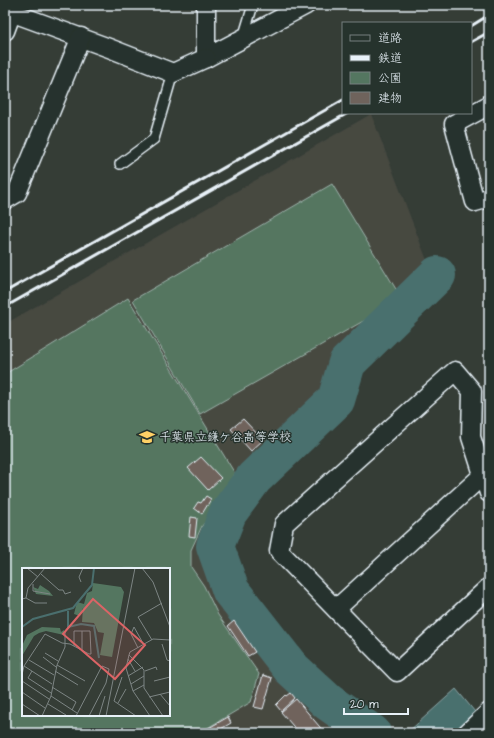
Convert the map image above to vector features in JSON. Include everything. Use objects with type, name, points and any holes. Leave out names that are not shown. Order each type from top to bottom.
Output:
[{"type":"street","points":[[206,5],[206,58]]},
{"type":"street","points":[[5,31],[8,11],[81,37],[173,73],[206,58],[306,5]]},
{"type":"street","points":[[5,200],[17,193],[81,37]]},
{"type":"street","points":[[489,105],[454,124],[475,202],[489,198]]},
{"type":"street","points":[[489,493],[471,437],[472,391],[455,371],[284,524],[279,550],[396,672],[489,588]]},
{"type":"street","points":[[336,609],[483,475]]},
{"type":"street","points":[[467,733],[489,712]]},
{"type":"lane","points":[[243,38],[253,5]]},
{"type":"lane","points":[[120,164],[154,139],[173,73]]},
{"type":"shaded area","name":"千葉県立鎌ケ谷高等学校","points":[[371,114],[433,276],[419,294],[342,359],[330,399],[249,476],[224,510],[219,538],[249,601],[335,697],[385,733],[5,733],[5,324]]},
{"type":"green space","points":[[332,184],[402,299],[200,414],[133,300]]},
{"type":"green space","points":[[128,298],[234,472],[230,489],[202,526],[191,550],[191,567],[204,586],[218,615],[259,674],[251,702],[199,733],[5,733],[5,374]]},
{"type":"water","points":[[456,689],[475,712],[452,733],[408,732]]},
{"type":"building","points":[[243,419],[263,440],[251,451],[231,429]]},
{"type":"building","points":[[201,457],[221,478],[208,490],[188,468]]},
{"type":"building","points":[[206,496],[211,499],[202,514],[194,508],[198,502],[201,503]]},
{"type":"building","points":[[191,517],[197,518],[195,537],[189,536]]},
{"type":"building","points":[[234,621],[255,652],[248,656],[228,626]]},
{"type":"building","points":[[263,675],[272,678],[263,709],[254,707]]},
{"type":"building","points":[[291,693],[295,698],[281,711],[276,705],[286,695],[287,696]]},
{"type":"building","points":[[296,699],[325,733],[299,733],[281,712]]},
{"type":"building","points":[[228,717],[231,723],[214,733],[200,733]]},
{"type":"waterway","points":[[372,733],[328,702],[291,668],[231,591],[215,546],[228,513],[254,478],[336,400],[347,363],[437,275]]},
{"type":"railway","points":[[472,25],[489,15]]},
{"type":"railway","points":[[472,41],[489,32]]},
{"type":"railway","points":[[5,292],[342,101]]},
{"type":"railway","points":[[5,307],[346,114]]},
{"type":"place","name":"千葉県立鎌ケ谷高等学校","points":[[147,437]]}]
